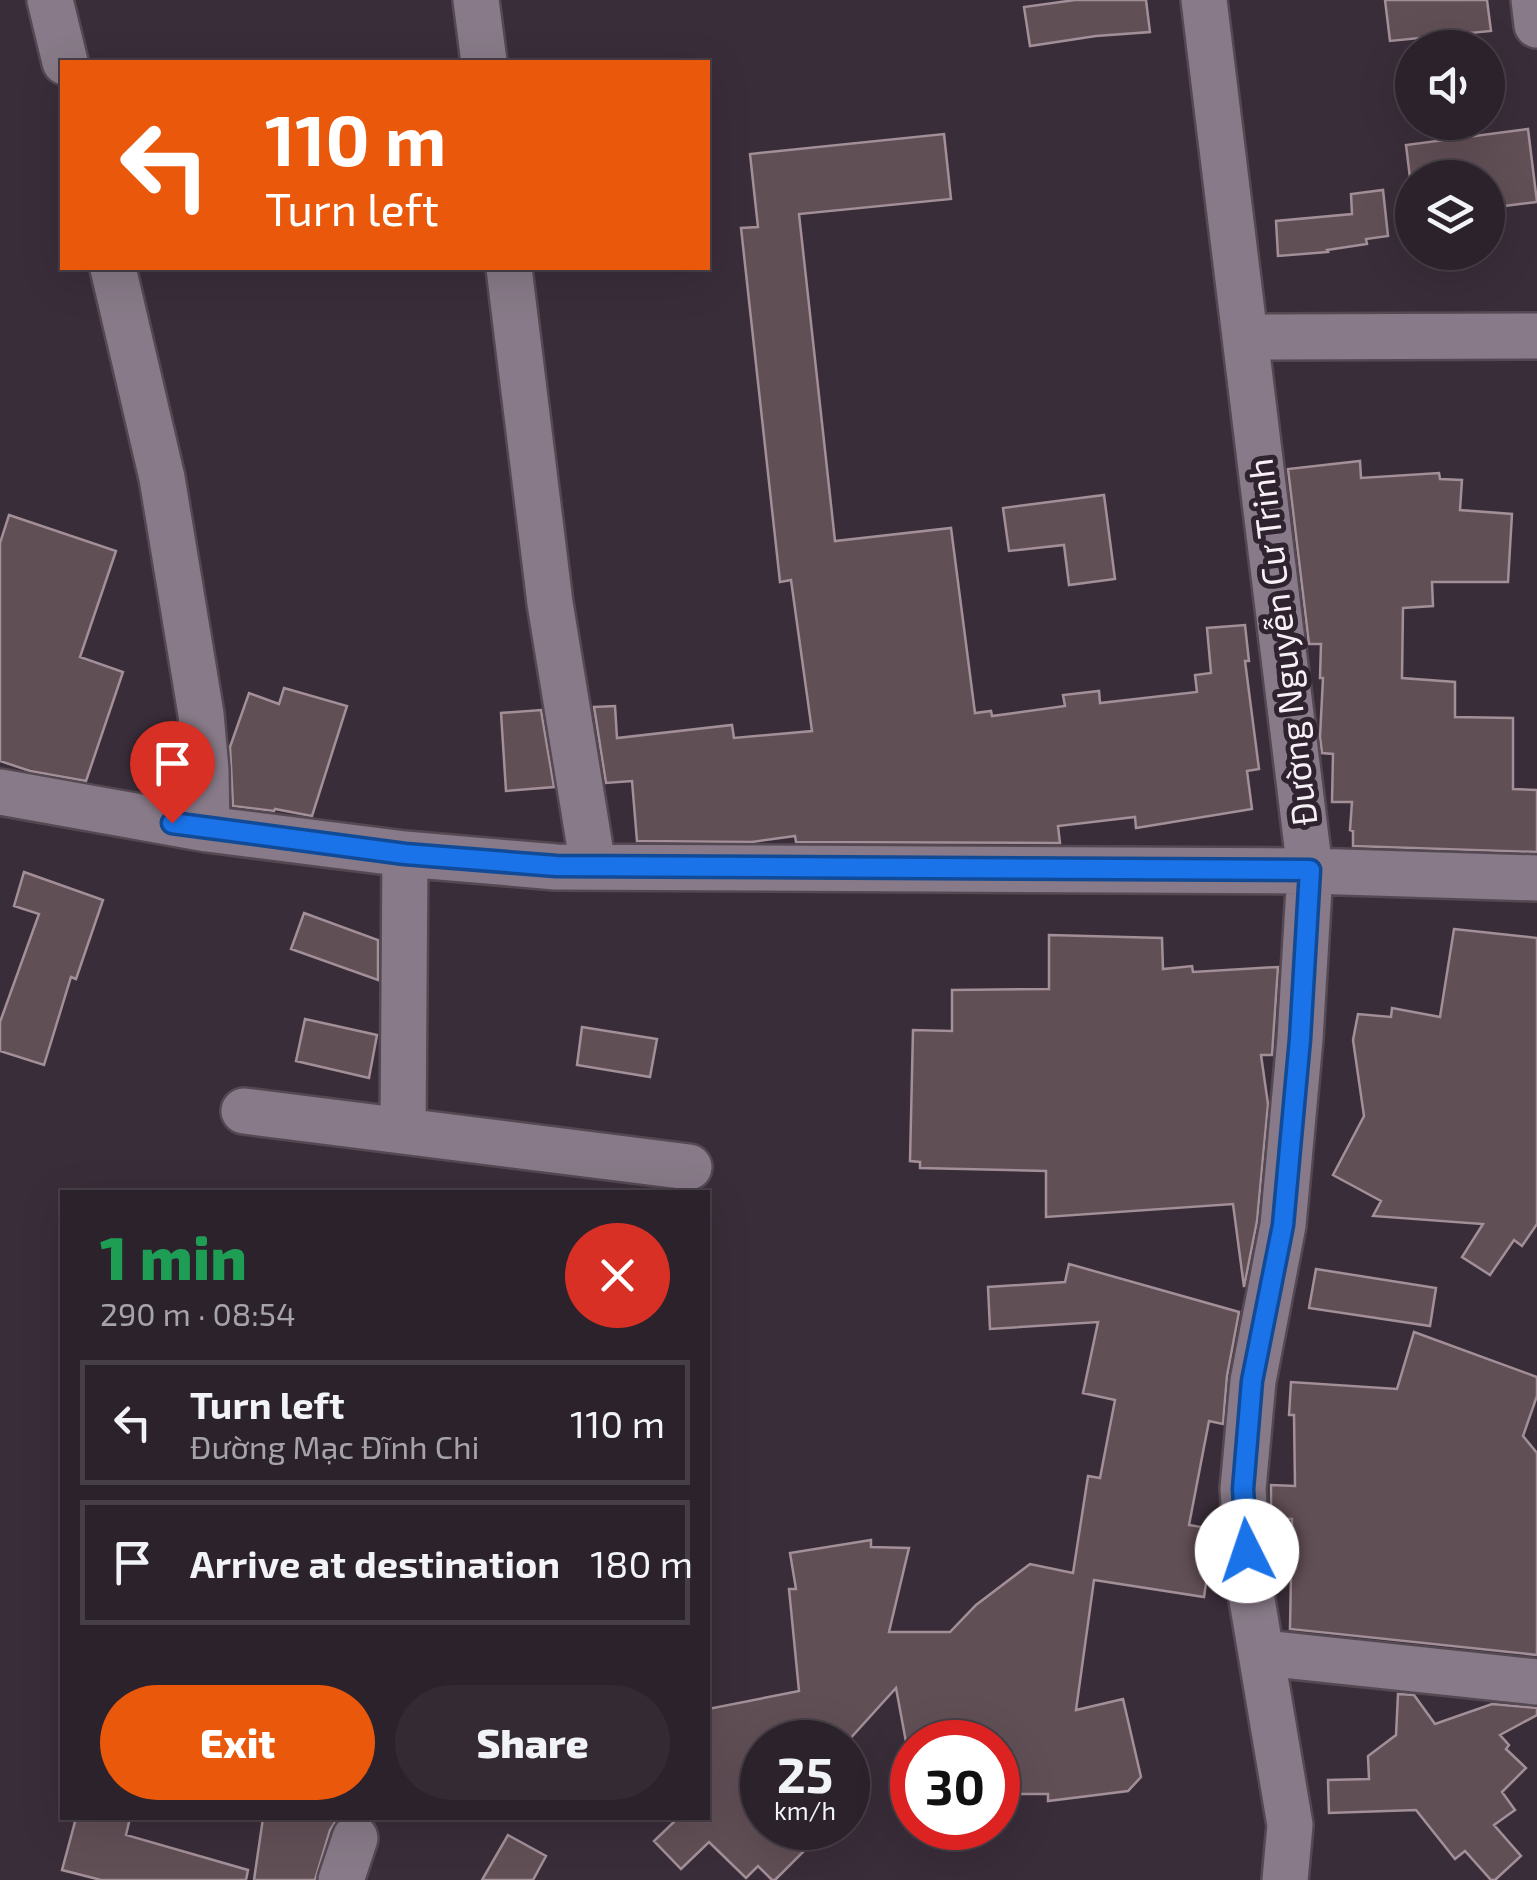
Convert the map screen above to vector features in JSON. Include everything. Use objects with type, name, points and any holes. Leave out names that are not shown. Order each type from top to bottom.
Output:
[{"type":"street","points":[[50,0],[64,60]]},
{"type":"street","points":[[476,0],[484,60]]},
{"type":"street","name":"Đường Nguyễn Cư Trinh","points":[[1204,0],[1310,870],[1283,1225],[1252,1381],[1243,1489],[1249,1582],[1290,1824],[1285,1880]]},
{"type":"street","points":[[1534,0],[1537,25]]},
{"type":"street","points":[[113,270],[162,478],[201,714],[207,830]]},
{"type":"street","points":[[509,270],[550,603],[593,866]]},
{"type":"street","points":[[1246,337],[1537,336]]},
{"type":"street","points":[[0,792],[207,830],[405,854],[556,866],[1310,870],[1537,878]]},
{"type":"street","points":[[403,1131],[405,854]]},
{"type":"street","points":[[244,1111],[689,1166]]},
{"type":"street","points":[[1263,1653],[1537,1682]]},
{"type":"street","points":[[341,1880],[355,1838]]},
{"type":"building","points":[[1075,0],[1146,0],[1150,32],[1030,46],[1024,7]]},
{"type":"building","points":[[1385,0],[1487,0],[1491,30],[1395,30],[1395,41],[1390,41]]},
{"type":"building","points":[[1528,129],[1537,202],[1505,206],[1505,160],[1408,160],[1406,145],[1444,140],[1505,140],[1505,132]]},
{"type":"building","points":[[944,134],[951,199],[799,214],[835,541],[951,528],[975,713],[991,711],[992,716],[1065,706],[1063,695],[1099,691],[1100,703],[1197,692],[1195,675],[1211,673],[1207,628],[1245,625],[1249,661],[1245,661],[1259,769],[1247,771],[1252,809],[1136,828],[1135,817],[1058,826],[1060,843],[796,842],[795,836],[752,842],[637,841],[632,781],[606,783],[594,707],[615,706],[617,738],[732,725],[734,738],[812,731],[791,580],[780,582],[741,228],[758,227],[750,154]]},
{"type":"building","points":[[1383,190],[1388,236],[1328,252],[1278,256],[1276,221],[1352,214],[1351,194]]},
{"type":"building","points":[[1360,461],[1361,478],[1439,473],[1440,479],[1462,480],[1460,510],[1512,514],[1508,582],[1432,582],[1433,606],[1403,608],[1402,678],[1455,682],[1455,717],[1513,718],[1513,789],[1537,790],[1537,852],[1353,846],[1352,802],[1332,802],[1333,754],[1322,753],[1320,737],[1321,644],[1309,644],[1288,469]]},
{"type":"building","points":[[1104,495],[1115,579],[1069,585],[1064,545],[1009,551],[1003,508]]},
{"type":"building","points":[[9,515],[116,551],[80,657],[123,672],[86,781],[0,761],[0,543]]},
{"type":"building","points":[[284,688],[347,706],[312,816],[233,806],[230,747],[249,693],[279,704]]},
{"type":"building","points":[[541,710],[554,787],[506,791],[501,713]]},
{"type":"building","points":[[24,872],[103,900],[76,979],[71,977],[44,1065],[0,1051],[0,1022],[39,914],[14,906]]},
{"type":"building","points":[[304,913],[378,940],[378,980],[291,949]]},
{"type":"building","points":[[1454,929],[1537,938],[1537,1224],[1522,1246],[1514,1240],[1490,1275],[1462,1257],[1483,1224],[1373,1216],[1381,1201],[1333,1175],[1364,1116],[1353,1040],[1358,1014],[1391,1017],[1392,1008],[1440,1017]]},
{"type":"building","points":[[1049,935],[1162,938],[1163,969],[1192,966],[1193,972],[1278,967],[1272,1055],[1261,1055],[1268,1104],[1257,1221],[1244,1287],[1233,1204],[1046,1217],[1046,1171],[920,1168],[920,1162],[910,1161],[913,1030],[952,1031],[952,990],[1049,989]]},
{"type":"building","points":[[305,1019],[377,1035],[369,1078],[296,1061]]},
{"type":"building","points":[[582,1027],[657,1039],[650,1077],[577,1065]]},
{"type":"building","points":[[1069,1264],[1239,1312],[1223,1424],[1209,1421],[1189,1525],[1219,1530],[1218,1564],[1209,1563],[1204,1597],[1094,1580],[1076,1710],[1123,1699],[1141,1777],[1128,1791],[1048,1801],[1048,1794],[1020,1794],[1020,1720],[902,1720],[896,1688],[867,1720],[740,1720],[740,1850],[804,1851],[775,1880],[758,1866],[746,1878],[709,1842],[681,1869],[654,1841],[676,1820],[710,1820],[710,1709],[799,1691],[789,1589],[796,1589],[790,1553],[871,1540],[871,1547],[909,1548],[889,1632],[950,1632],[976,1605],[1030,1564],[1073,1573],[1088,1476],[1100,1478],[1115,1400],[1083,1393],[1098,1322],[990,1329],[988,1287],[1065,1282]]},
{"type":"building","points":[[1316,1269],[1436,1288],[1430,1326],[1309,1308]]},
{"type":"building","points":[[1414,1332],[1537,1377],[1537,1396],[1523,1436],[1537,1453],[1537,1655],[1290,1629],[1292,1519],[1271,1518],[1271,1485],[1295,1486],[1294,1415],[1289,1415],[1291,1382],[1397,1389]]},
{"type":"building","points":[[1398,1694],[1414,1695],[1435,1724],[1492,1704],[1537,1708],[1537,1715],[1500,1735],[1509,1745],[1506,1749],[1526,1768],[1502,1792],[1515,1810],[1494,1825],[1521,1856],[1495,1880],[1465,1851],[1455,1859],[1416,1810],[1329,1813],[1328,1780],[1369,1779],[1368,1756],[1396,1735]]},
{"type":"building","points":[[75,1820],[130,1820],[126,1835],[248,1870],[246,1880],[101,1880],[62,1870]]},
{"type":"building","points":[[263,1820],[337,1820],[315,1880],[254,1880]]},
{"type":"building","points":[[508,1835],[546,1856],[533,1880],[482,1880]]},
{"type":"route","points":[[172,823],[405,854],[556,866],[1310,870],[1283,1225],[1252,1381],[1243,1489],[1247,1551]]}]
